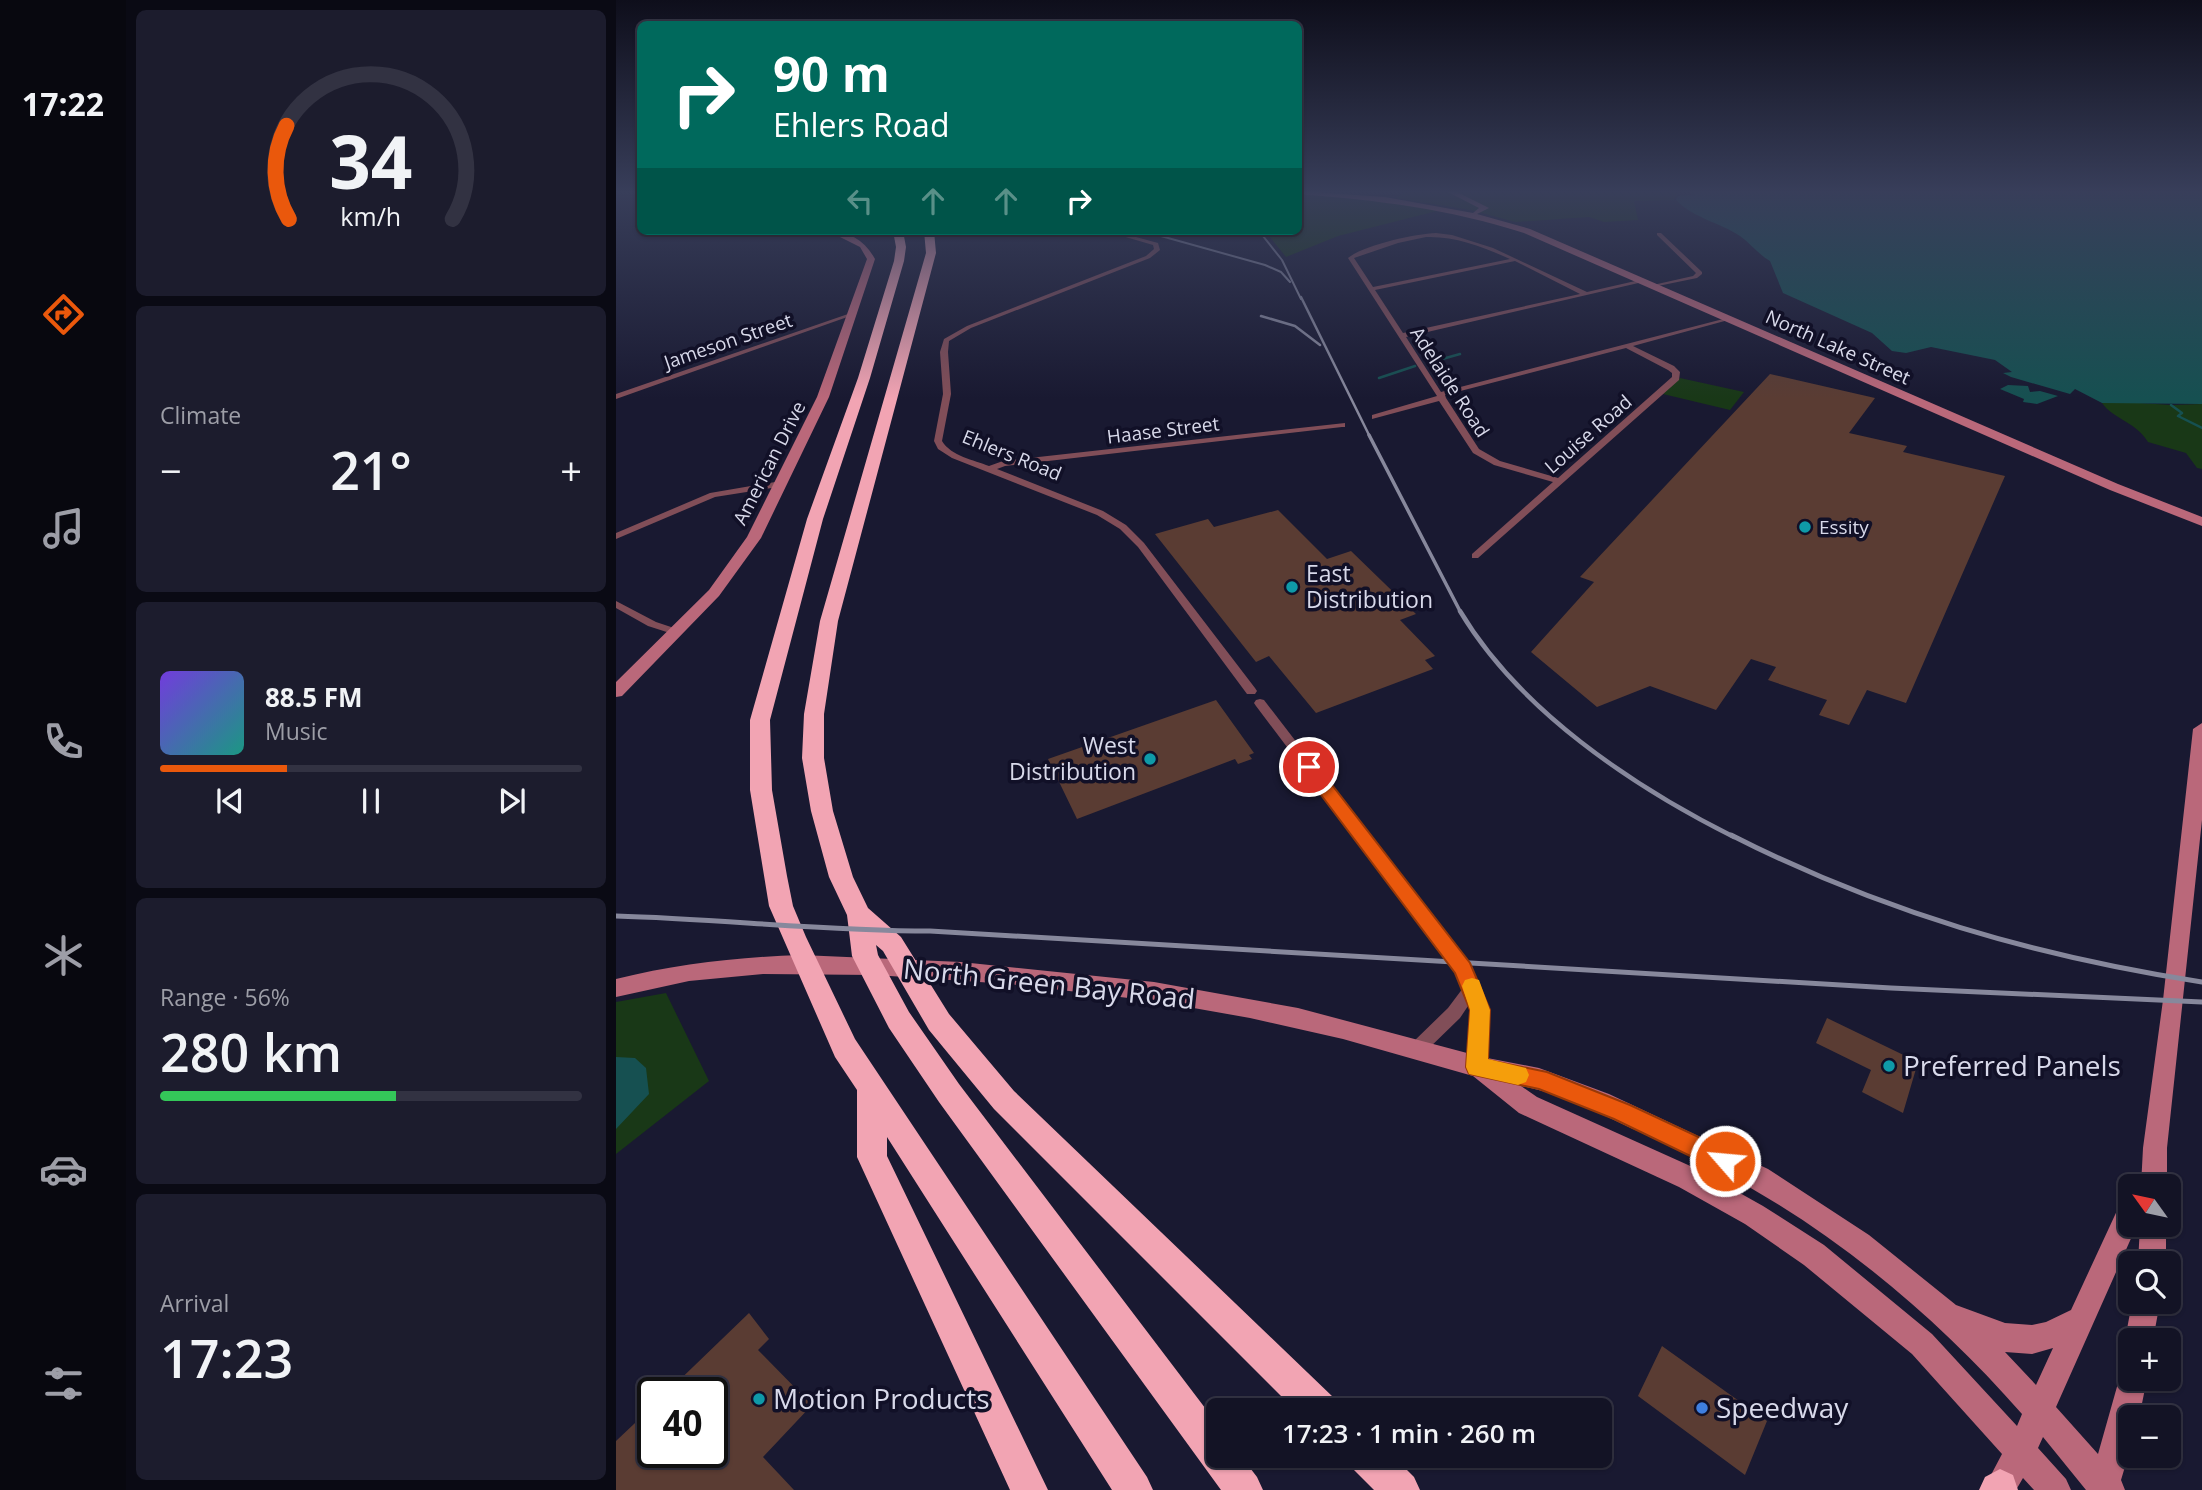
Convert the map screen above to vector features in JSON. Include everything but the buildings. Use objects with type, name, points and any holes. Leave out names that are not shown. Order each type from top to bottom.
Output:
[{"type":"highway","points":[[898,261],[864,378],[815,519],[760,720],[761,790],[775,876],[781,906],[793,937],[845,1048],[1135,1490]]},
{"type":"highway","points":[[929,261],[829,621],[814,714],[813,758],[822,811],[841,877],[859,915],[865,956],[899,1020],[957,1104],[1206,1440]]},
{"type":"highway","points":[[859,915],[892,944],[939,1022],[1004,1100],[1308,1398]]},
{"type":"highway","points":[[871,1089],[872,1157],[1029,1490]]},
{"type":"highway","points":[[1227,1468],[1244,1490]]},
{"type":"highway","points":[[1378,1468],[1401,1490]]},
{"type":"street","name":"American Drive","points":[[616,692],[714,593],[738,562],[781,484],[823,397],[870,261]]},
{"type":"street","name":"Ehlers Road","points":[[1139,261],[961,330],[944,344],[947,394],[938,441],[948,453],[1092,509],[1123,527],[1141,545],[1459,962],[1480,1010],[1476,1067]]},
{"type":"street","name":"Adelaide Road","points":[[1351,261],[1481,456],[1559,481]]},
{"type":"street","points":[[1371,289],[1510,261]]},
{"type":"street","points":[[1514,261],[1586,294]]},
{"type":"street","name":"North Lake Street","points":[[1595,261],[2114,487],[2202,522]]},
{"type":"street","points":[[1401,336],[1586,294],[1695,277],[1700,273],[1687,261]]},
{"type":"street","name":"Jameson Street","points":[[616,397],[850,316]]},
{"type":"street","points":[[1375,417],[1442,395],[1729,319]]},
{"type":"street","name":"Louise Road","points":[[1475,556],[1676,378],[1676,372],[1671,368],[1626,345]]},
{"type":"street","name":"Haase Street","points":[[988,470],[1003,464],[1342,425]]},
{"type":"street","points":[[616,536],[713,495],[781,484]]},
{"type":"street","points":[[616,604],[652,624],[676,632]]},
{"type":"street","points":[[2154,1174],[2155,1147],[2174,1000],[2202,729]]},
{"type":"street","name":"North Green Bay Road","points":[[616,988],[744,966],[838,964],[975,971],[1126,988],[1224,1003],[1299,1018],[1476,1067],[1540,1079],[1622,1112],[1768,1183],[1884,1264],[1991,1358],[2039,1409],[2105,1488]]},
{"type":"street","points":[[1417,1049],[1454,1013],[1472,987]]},
{"type":"street","name":"North Green Bay Road","points":[[1476,1067],[1528,1105],[1688,1178],[1754,1215],[1814,1255],[1923,1344],[2055,1490]]},
{"type":"street","points":[[2144,1174],[2155,1147]]},
{"type":"street","points":[[1999,1489],[2021,1451],[2118,1237]]},
{"type":"street","points":[[1944,1314],[2012,1340],[2034,1341],[2055,1336],[2080,1320]]},
{"type":"street","points":[[2105,1488],[2129,1391]]},
{"type":"shaded area","points":[[1770,261],[2202,261],[2202,404],[2102,403],[2075,389],[2070,394],[2011,377],[2003,373],[2012,372],[1995,360],[1931,347],[1906,353],[1892,351],[1872,333],[1783,293]]},
{"type":"shaded area","points":[[1680,378],[1744,392],[1730,410],[1663,394]]},
{"type":"shaded area","points":[[2008,385],[2028,386],[2030,392],[2040,391],[2058,396],[2037,404],[2023,402],[2024,399],[2000,389]]},
{"type":"shaded area","points":[[2102,403],[2202,404],[2202,469],[2197,468],[2186,453],[2148,442],[2143,435]]},
{"type":"shaded area","points":[[666,993],[709,1081],[616,1154],[616,1002]]},
{"type":"shaded area","points":[[616,1057],[635,1058],[646,1068],[649,1094],[616,1129]]},
{"type":"waterway","points":[[1428,363],[1460,354]]},
{"type":"waterway","points":[[1379,378],[1415,366]]},
{"type":"waterway","points":[[2171,405],[2182,413],[2178,416],[2202,428]]},
{"type":"railway","points":[[1249,261],[1281,272],[1290,282]]},
{"type":"railway","points":[[1282,261],[1301,299]]},
{"type":"railway","points":[[1301,297],[1369,436]]},
{"type":"railway","points":[[1261,316],[1295,326],[1320,345]]},
{"type":"railway","points":[[1369,436],[1461,613]]},
{"type":"railway","points":[[1460,611],[1513,681],[1581,742],[1656,794],[1734,837]]},
{"type":"railway","points":[[1731,835],[1845,887],[1960,928],[2079,959],[2202,982]]},
{"type":"railway","points":[[616,916],[930,931],[1891,988],[2202,1002]]},
{"type":"slow traffic","points":[[1472,986],[1480,1010],[1476,1067],[1518,1075]]},
{"type":"place","name":"Essity","points":[[1805,527]]},
{"type":"place","name":"East Distribution","points":[[1292,587]]},
{"type":"place","name":"West Distribution","points":[[1150,759]]},
{"type":"place","name":"Preferred Panels","points":[[1889,1066]]},
{"type":"place","name":"Motion Products","points":[[759,1399]]},
{"type":"place","name":"Speedway","points":[[1702,1408]]},
{"type":"route","points":[[1309,767],[1463,969],[1480,1010],[1476,1067],[1540,1079],[1622,1112],[1725,1161]]}]
